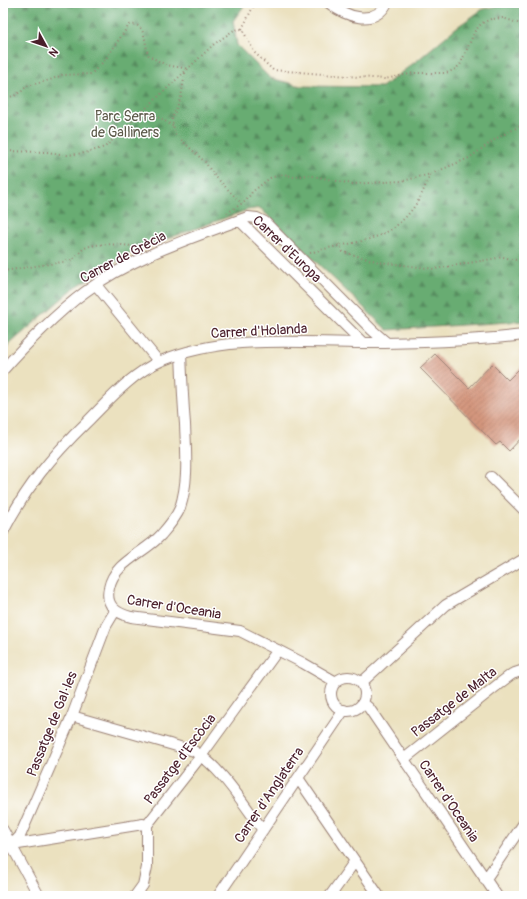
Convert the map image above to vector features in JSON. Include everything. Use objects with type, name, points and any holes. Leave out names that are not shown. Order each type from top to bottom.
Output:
[{"type":"street","points":[[329,3],[348,15],[362,18],[376,15],[387,3]]},
{"type":"street","name":"Carrer d'Europa","points":[[234,222],[248,217],[257,218],[265,222],[372,330],[387,343]]},
{"type":"street","name":"Carrer de Grècia","points":[[3,370],[68,306],[96,285],[161,251],[234,222]]},
{"type":"street","name":"Carrer d'Europa","points":[[234,222],[241,222],[363,343]]},
{"type":"street","points":[[96,285],[158,362]]},
{"type":"street","name":"Carrer d'Holanda","points":[[3,532],[29,488],[58,450],[129,382],[158,362],[197,349],[257,342],[387,343],[475,341],[524,335]]},
{"type":"street","name":"Carrer d'Oceania","points":[[181,354],[187,463],[182,500],[174,520],[159,537],[125,563],[112,580],[109,588],[109,605],[121,614],[143,620],[240,631],[336,682]]},
{"type":"street","points":[[491,477],[524,510]]},
{"type":"street","points":[[361,683],[446,605],[524,559]]},
{"type":"street","name":"Passatge de Gal·les","points":[[12,845],[20,836],[72,716],[106,626],[115,611]]},
{"type":"street","name":"Passatge d'Escòcia","points":[[135,896],[146,877],[148,857],[147,825],[201,756],[278,650]]},
{"type":"street","name":"Passatge de Malta","points":[[404,759],[512,674],[524,670]]},
{"type":"street","points":[[351,677],[361,683],[365,692],[363,703],[355,710],[344,710],[338,707],[334,702],[332,689],[336,682],[340,679],[351,677]]},
{"type":"street","name":"Carrer d'Oceania","points":[[363,703],[369,708],[497,896]]},
{"type":"street","name":"Carrer d'Anglaterra","points":[[218,896],[344,710]]},
{"type":"street","points":[[72,716],[194,751],[212,765],[263,830]]},
{"type":"street","points":[[298,778],[379,896]]},
{"type":"street","points":[[485,880],[524,823]]},
{"type":"street","points":[[12,845],[143,824],[147,825]]},
{"type":"street","points":[[3,830],[39,896]]},
{"type":"street","points":[[330,896],[355,861]]},
{"type":"path","points":[[3,151],[47,152],[67,155],[86,153],[105,147],[224,35],[242,28],[255,3]]},
{"type":"path","points":[[242,28],[255,52],[273,70],[385,78],[414,73],[446,73],[454,70],[460,65],[475,31],[482,23],[491,19],[503,18],[524,25]]},
{"type":"path","points":[[3,98],[14,96],[27,86],[62,75],[91,74],[105,60],[128,25],[134,24],[140,27],[144,34],[148,56],[166,65],[189,69]]},
{"type":"path","points":[[186,72],[181,97],[172,119],[175,134],[204,162],[213,174],[242,204],[252,192],[270,178],[284,174],[294,177],[308,175],[352,184],[402,180],[431,174],[477,154],[497,138],[524,124]]},
{"type":"path","points":[[143,112],[162,119],[174,127]]},
{"type":"path","points":[[300,258],[311,252],[339,244],[370,240],[392,228],[417,203],[431,174]]},
{"type":"path","points":[[3,271],[69,261],[90,246],[117,244],[161,251]]},
{"type":"path","points":[[339,244],[343,252],[348,254],[379,262],[415,265],[435,269],[503,257],[524,262]]},
{"type":"green space","name":"Parc Serra de Galliners","points":[[3,3],[246,3],[233,21],[237,45],[270,78],[301,86],[382,87],[419,59],[457,27],[483,9],[512,4],[524,9],[524,321],[387,330],[260,208],[247,210],[133,251],[74,288],[11,343],[3,353]]},
{"type":"building","points":[[435,354],[469,388],[492,364],[508,380],[524,364],[524,435],[509,451],[500,442],[496,445],[420,368]]}]
